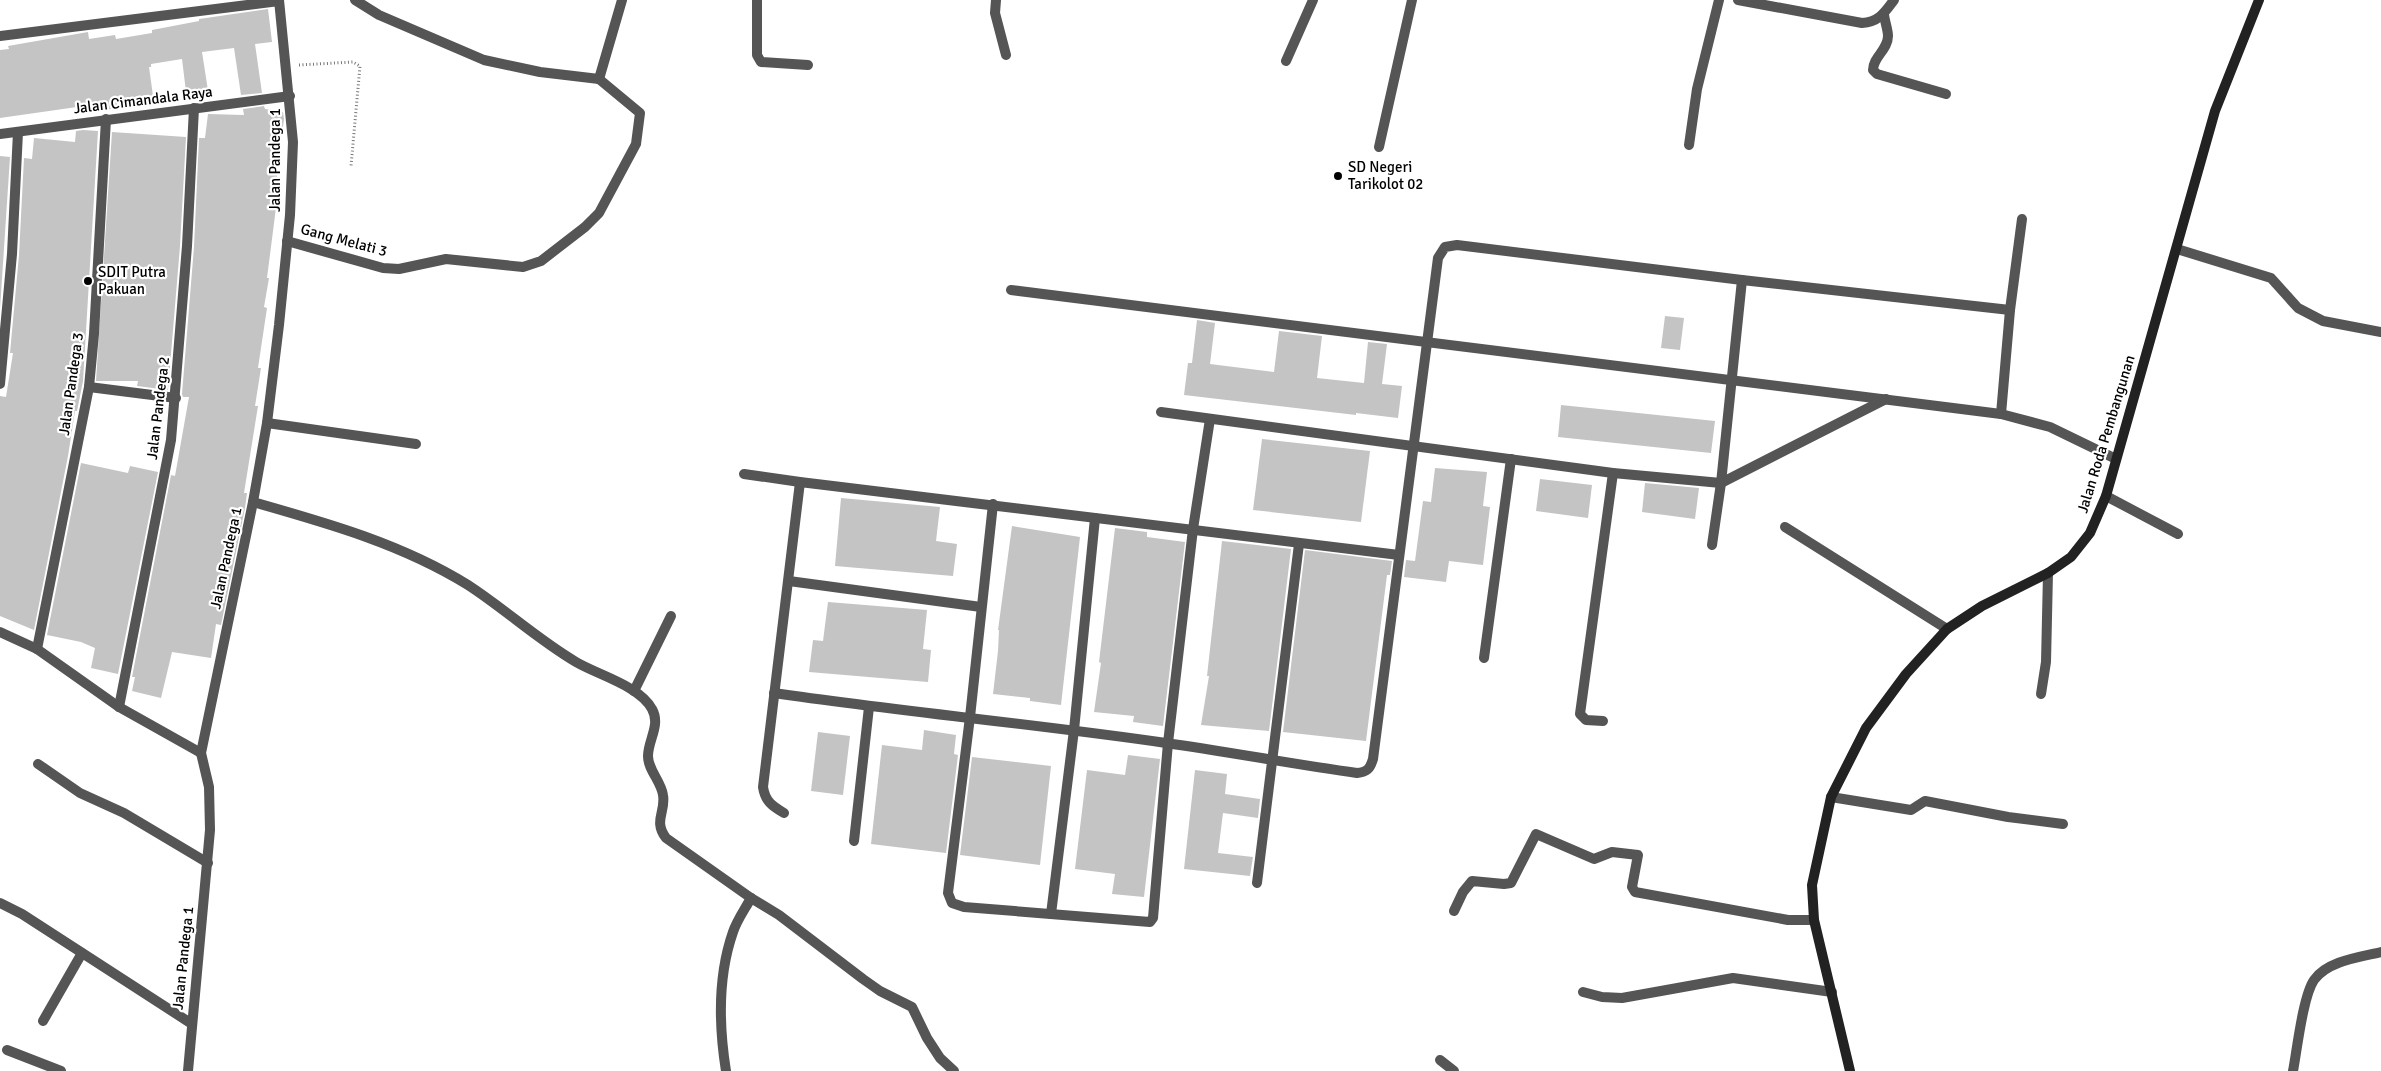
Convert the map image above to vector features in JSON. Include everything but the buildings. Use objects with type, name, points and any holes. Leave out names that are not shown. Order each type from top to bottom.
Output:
[{"type":"street","points":[[0,36],[279,0]]},
{"type":"street","name":"Jalan Pandega 1","points":[[192,1024],[208,863],[210,787],[201,752],[253,502],[267,423],[288,241],[293,142],[290,96],[279,0]]},
{"type":"street","points":[[355,0],[379,15],[484,60],[540,72],[599,79],[622,0]]},
{"type":"street","points":[[757,0],[757,55],[761,62],[808,64]]},
{"type":"street","points":[[996,0],[995,13],[1006,55]]},
{"type":"street","points":[[1286,61],[1313,0]]},
{"type":"street","points":[[1379,147],[1412,0]]},
{"type":"street","points":[[1689,145],[1697,89],[1719,0]]},
{"type":"street","points":[[1738,0],[1862,23],[1875,21],[1884,15],[1894,0]]},
{"type":"street","name":"Jalan Roda Pembangunan","points":[[1850,1071],[1814,920],[1812,885],[1831,797],[1866,728],[1906,674],[1947,629],[1982,606],[2048,573],[2072,557],[2090,533],[2106,496],[2215,111],[2259,0]]},
{"type":"street","points":[[1884,15],[1888,37],[1884,47],[1873,62],[1873,70],[1877,74],[1946,94]]},
{"type":"street","name":"Gang Melati 3","points":[[288,241],[383,268],[399,269],[446,259],[523,267],[540,261],[585,227],[599,213],[638,138],[640,113],[599,79]]},
{"type":"street","name":"Jalan Cimandala Raya","points":[[0,134],[290,96]]},
{"type":"street","name":"Jalan Pandega 2","points":[[119,707],[171,440],[176,398],[187,246],[194,108]]},
{"type":"street","name":"Jalan Pandega 3","points":[[37,649],[89,387],[94,334],[106,119]]},
{"type":"street","points":[[0,384],[12,254],[18,132]]},
{"type":"street","points":[[2001,414],[2010,310],[2022,219]]},
{"type":"street","points":[[774,693],[869,707],[1074,730],[1168,743],[1271,761],[1357,773],[1364,772],[1370,767],[1438,258],[1445,247],[1457,245],[2010,310]]},
{"type":"street","points":[[2177,249],[2271,278],[2298,308],[2323,321],[2381,332]]},
{"type":"street","points":[[1712,545],[1721,483],[1742,280]]},
{"type":"street","points":[[1011,290],[2001,414],[2050,427],[2116,459]]},
{"type":"street","points":[[89,387],[176,398]]},
{"type":"street","points":[[1161,412],[1613,473],[1721,483],[1886,400]]},
{"type":"street","points":[[993,504],[970,717],[948,894],[952,903],[964,907],[1147,923],[1152,921],[1168,743],[1194,529],[1210,419]]},
{"type":"street","points":[[267,423],[416,444]]},
{"type":"street","points":[[1484,658],[1511,459]]},
{"type":"street","points":[[1603,722],[1586,720],[1580,714],[1613,473]]},
{"type":"street","points":[[744,474],[1399,555]]},
{"type":"street","points":[[784,813],[768,802],[764,796],[763,787],[800,482]]},
{"type":"street","points":[[2106,496],[2178,534]]},
{"type":"street","points":[[253,502],[338,526],[407,553],[468,585],[544,642],[577,663],[634,691],[646,700],[653,710],[656,722],[648,756],[663,794],[659,825],[666,838],[751,898],[779,914],[868,983],[912,1007],[927,1038],[940,1058],[954,1071]]},
{"type":"street","points":[[1051,914],[1074,730],[1095,518]]},
{"type":"street","points":[[1786,527],[1947,629]]},
{"type":"street","points":[[1258,883],[1271,761],[1299,544]]},
{"type":"street","points":[[2041,694],[2046,662],[2048,573]]},
{"type":"street","points":[[789,581],[981,607]]},
{"type":"street","points":[[634,691],[672,616]]},
{"type":"street","points":[[0,632],[37,649],[119,707],[201,752]]},
{"type":"street","points":[[854,841],[869,707]]},
{"type":"street","points":[[38,764],[80,793],[124,813],[208,863]]},
{"type":"street","points":[[1831,797],[1911,810],[1925,801],[2008,817],[2063,824]]},
{"type":"street","points":[[1454,911],[1463,892],[1472,881],[1511,883],[1536,834],[1594,859],[1612,852],[1638,856],[1632,887],[1635,892],[1788,920],[1814,920]]},
{"type":"street","points":[[726,1071],[721,1017],[728,950],[734,931],[751,898]]},
{"type":"street","points":[[0,903],[22,914],[192,1024],[188,1071]]},
{"type":"street","points":[[2293,1071],[2307,1001],[2314,980],[2322,973],[2343,962],[2381,952]]},
{"type":"street","points":[[42,1021],[82,953]]},
{"type":"street","points":[[1583,992],[1602,997],[1622,998],[1733,978],[1832,992]]},
{"type":"street","points":[[7,1050],[61,1071]]},
{"type":"street","points":[[1440,1060],[1454,1071]]},
{"type":"path","points":[[286,66],[353,62],[360,66],[351,166]]},
{"type":"place","name":"SD Negeri Tarikolot 02","points":[[1338,176]]},
{"type":"place","name":"SDIT Putra Pakuan","points":[[88,281]]}]
